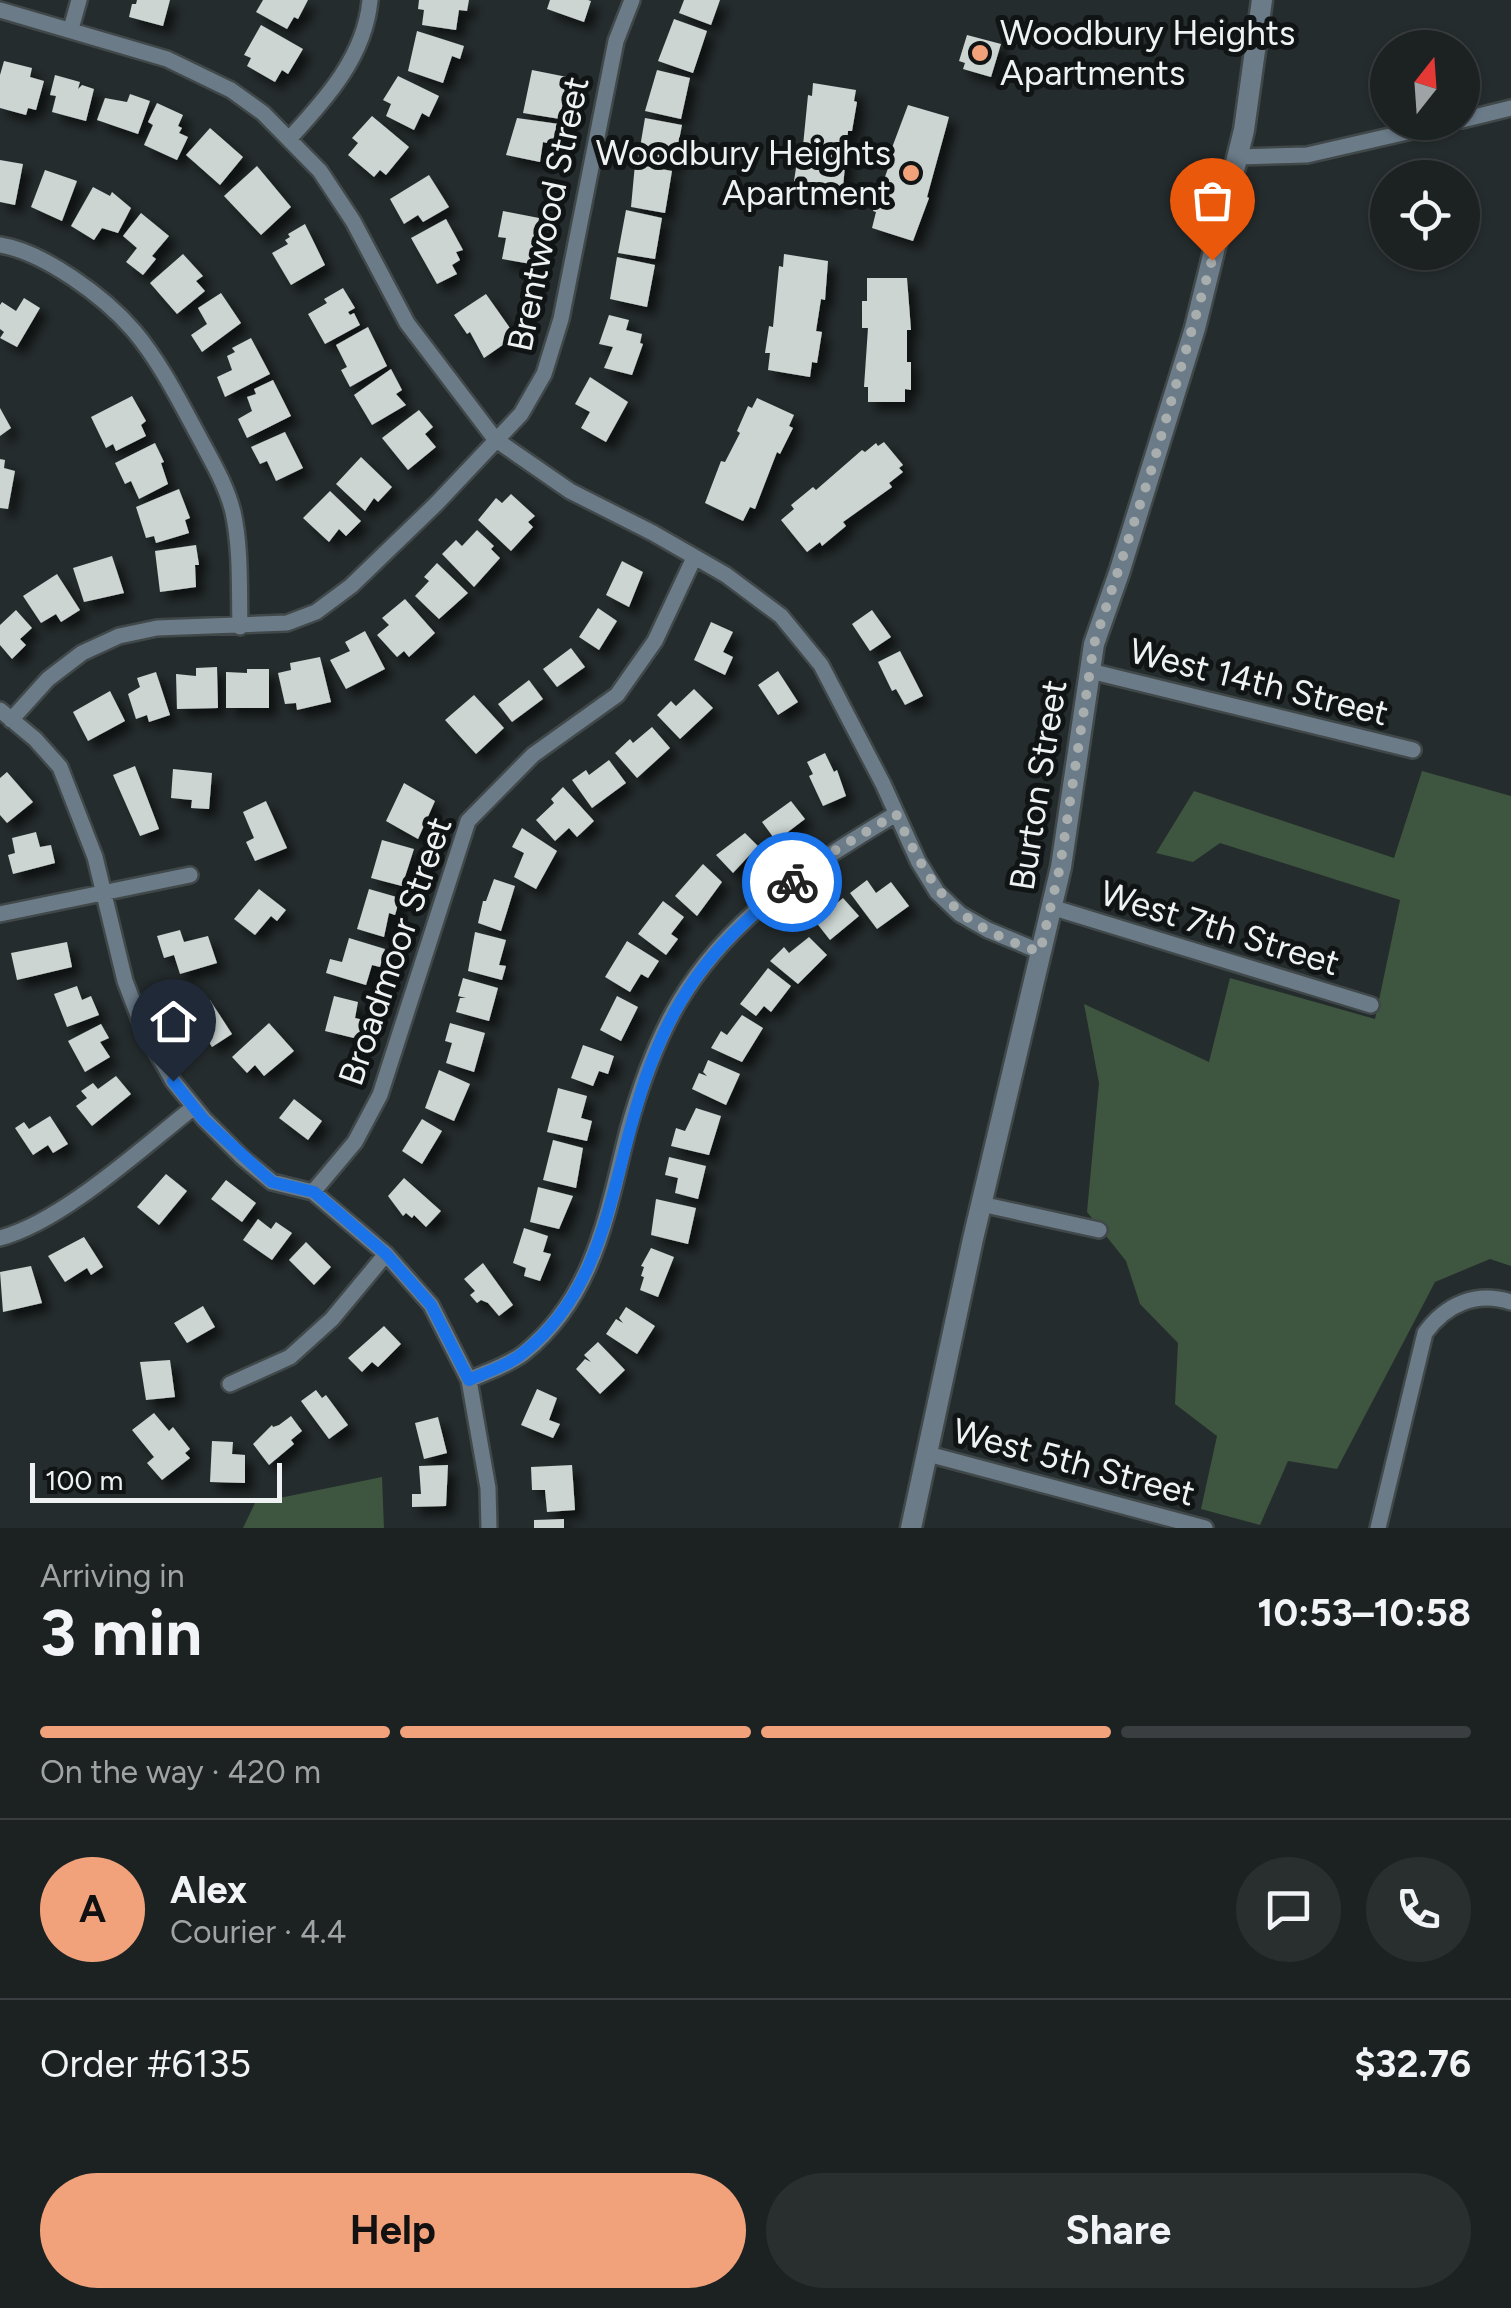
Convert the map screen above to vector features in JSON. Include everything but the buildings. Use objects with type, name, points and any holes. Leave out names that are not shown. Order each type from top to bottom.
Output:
[{"type":"street","points":[[71,29],[79,0]]},
{"type":"street","points":[[290,138],[339,82],[365,28],[370,0]]},
{"type":"street","name":"Brentwood Street","points":[[6,715],[82,653],[120,636],[157,628],[287,622],[316,612],[351,586],[437,503],[521,414],[544,374],[561,319],[616,41],[632,0]]},
{"type":"street","name":"Burton Street","points":[[911,1528],[1060,867],[1094,644],[1195,328],[1244,130],[1262,0]]},
{"type":"street","points":[[0,10],[191,68],[248,101],[290,138],[337,195],[407,323],[495,439],[570,491],[726,575],[781,616],[822,666],[918,861],[938,892],[960,914],[1040,952]]},
{"type":"street","points":[[1480,116],[1511,108]]},
{"type":"street","points":[[1238,157],[1307,155],[1372,140]]},
{"type":"street","points":[[0,245],[52,265],[116,313],[135,332],[166,377],[225,486],[234,514],[240,626]]},
{"type":"street","name":"Broadmoor Street","points":[[314,1192],[355,1142],[380,1095],[468,821],[532,756],[617,695],[655,641],[694,558]]},
{"type":"street","name":"West 14th Street","points":[[1090,670],[1413,750]]},
{"type":"street","points":[[6,715],[35,739],[60,768],[89,840],[125,981],[143,1028],[173,1081],[194,1107],[272,1182],[314,1192],[386,1254],[431,1305],[469,1380],[488,1488],[488,1528]]},
{"type":"street","points":[[469,1380],[522,1355],[578,1293],[594,1258],[629,1125],[650,1064],[679,1003],[702,968],[729,934],[816,862],[896,814]]},
{"type":"street","points":[[0,914],[190,875]]},
{"type":"street","name":"West 7th Street","points":[[1051,908],[1371,1005]]},
{"type":"street","points":[[0,1238],[81,1196],[194,1107]]},
{"type":"street","points":[[981,1204],[1099,1230]]},
{"type":"street","points":[[230,1384],[290,1357],[332,1319],[386,1254]]},
{"type":"street","points":[[1378,1528],[1426,1334],[1442,1314],[1462,1301],[1479,1298],[1511,1302]]},
{"type":"street","name":"West 5th Street","points":[[928,1454],[1206,1528]]},
{"type":"green space","points":[[1422,771],[1511,796],[1511,1266],[1490,1259],[1435,1282],[1337,1469],[1288,1461],[1260,1525],[1201,1509],[1217,1436],[1175,1404],[1178,1343],[1140,1304],[1126,1261],[1087,1212],[1099,1083],[1084,1004],[1209,1062],[1230,978],[1375,1019],[1400,900],[1220,843],[1193,862],[1156,853],[1194,791],[1394,858]]},
{"type":"green space","points":[[382,1477],[384,1528],[243,1528],[255,1503]]},
{"type":"way so far","points":[[792,882],[816,862],[896,814],[918,861],[938,892],[960,914],[1040,952],[1060,867],[1094,644],[1152,468],[1212,260]]},
{"type":"place","name":"Woodbury Heights Apartments","points":[[980,53]]},
{"type":"place","name":"Woodbury Heights Apartment","points":[[911,173]]},
{"type":"route","points":[[173,1081],[204,1120],[272,1182],[314,1192],[386,1254],[431,1305],[469,1380],[522,1355],[578,1293],[606,1220],[629,1125],[650,1064],[679,1003],[729,934],[792,882]]}]
